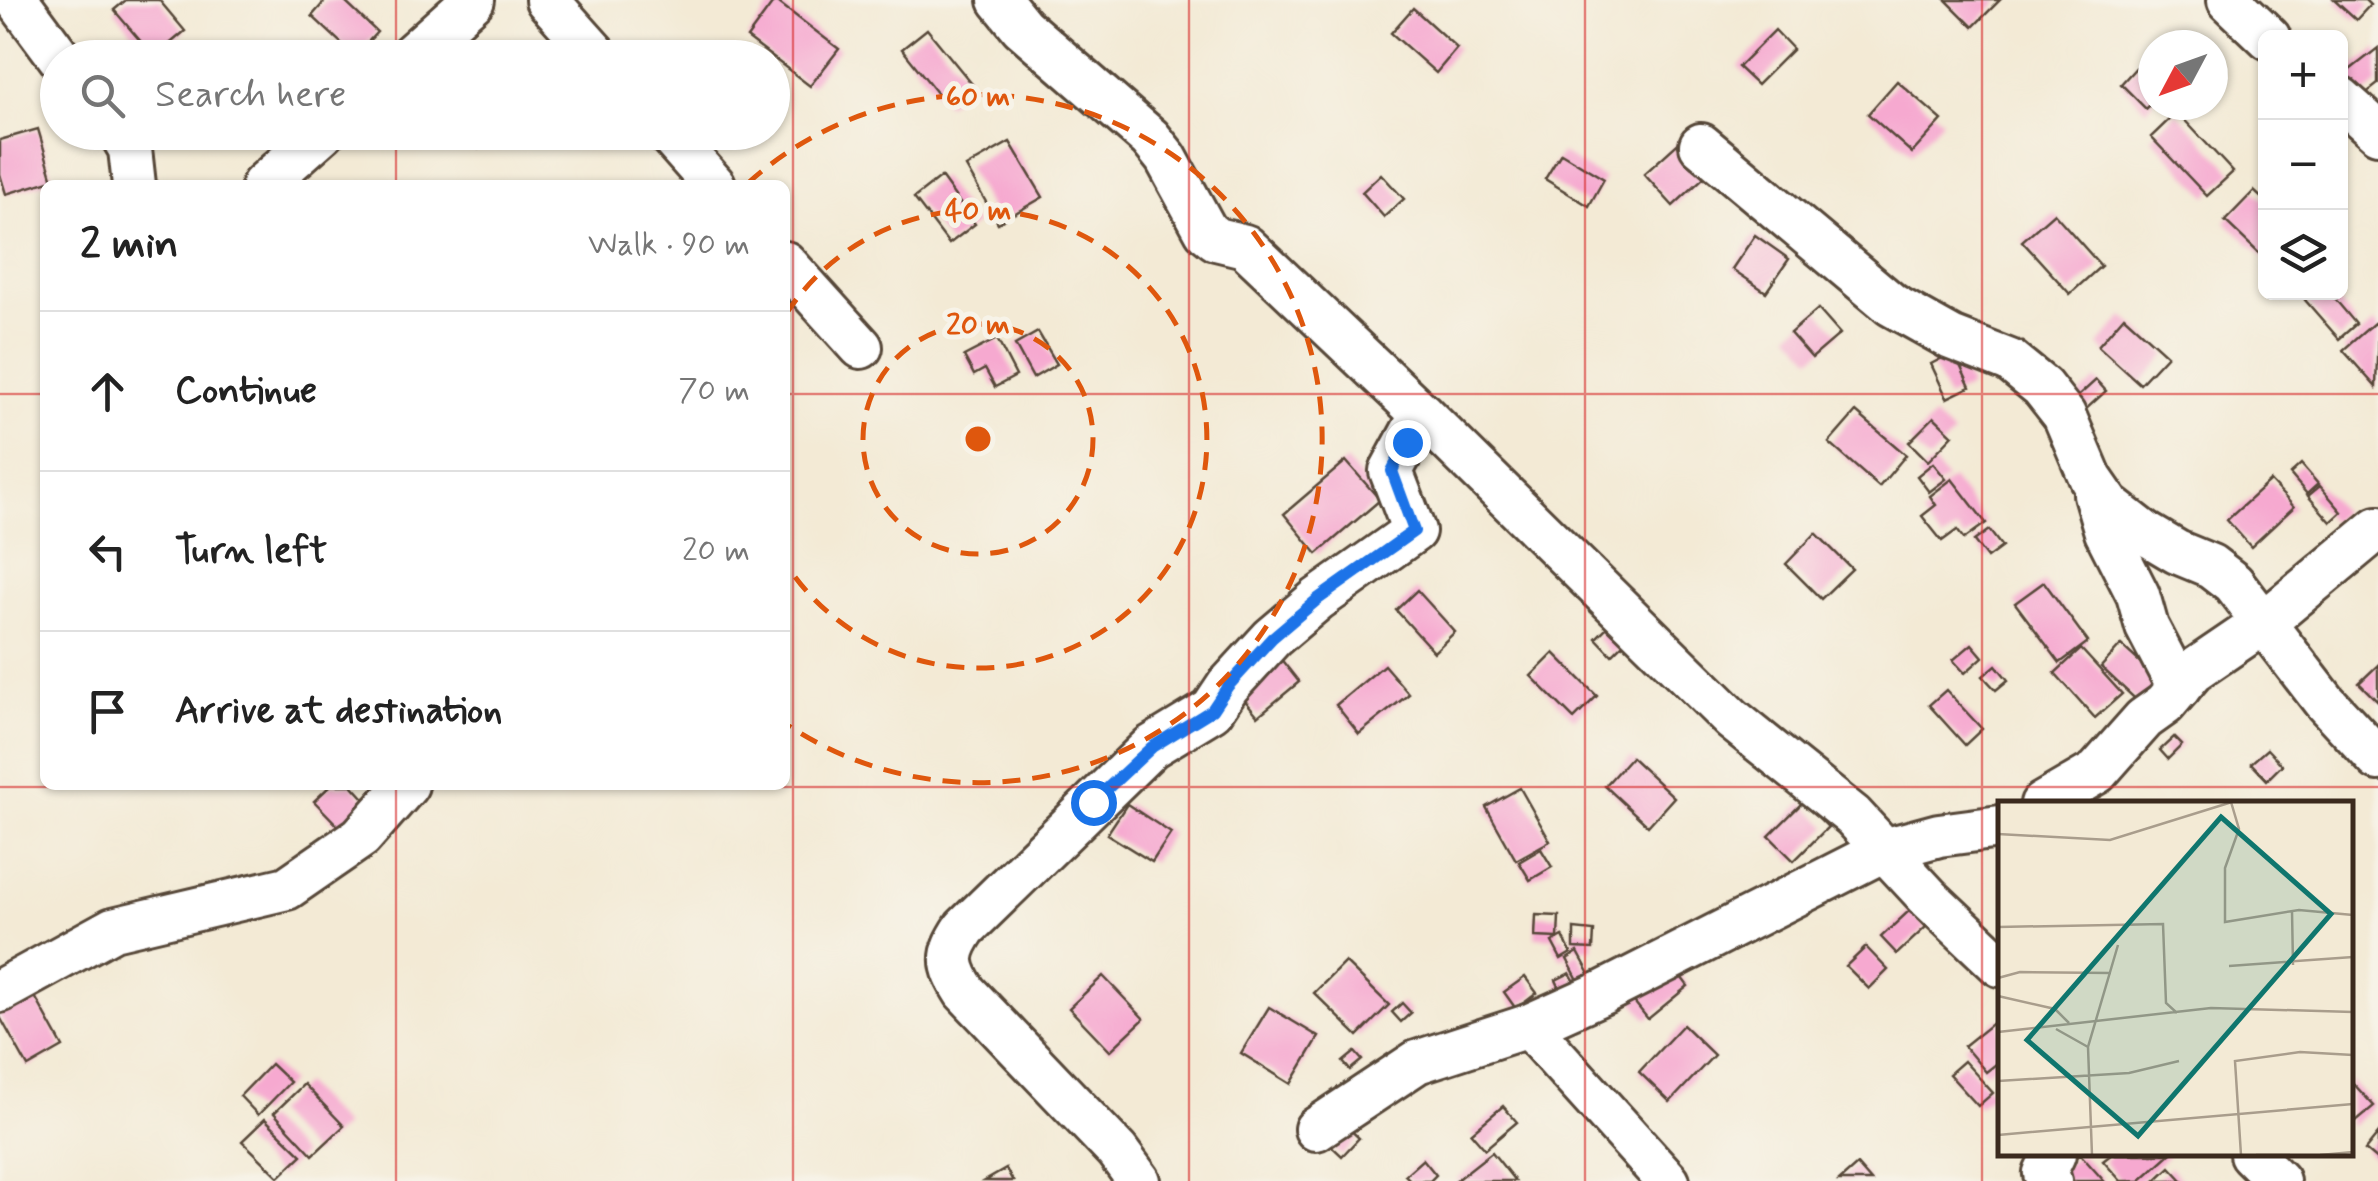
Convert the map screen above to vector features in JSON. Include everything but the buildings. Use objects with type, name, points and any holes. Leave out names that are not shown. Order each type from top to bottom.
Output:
[{"type":"street","points":[[17,0],[47,40]]},
{"type":"street","points":[[428,40],[473,0]]},
{"type":"street","points":[[547,0],[583,40]]},
{"type":"street","points":[[1000,0],[1022,27],[1150,138],[1166,158],[1206,231],[1245,246],[1732,719],[1852,816],[1928,898],[1998,963]]},
{"type":"street","points":[[2229,0],[2261,30]]},
{"type":"street","points":[[2348,105],[2378,132]]},
{"type":"street","points":[[1701,145],[1892,305],[1951,338],[2010,361],[2042,386],[2078,441],[2106,532],[2178,688]]},
{"type":"street","points":[[130,150],[133,180]]},
{"type":"street","points":[[270,180],[303,150]]},
{"type":"street","points":[[683,150],[710,180]]},
{"type":"street","points":[[790,269],[861,347]]},
{"type":"street","points":[[1140,1181],[1118,1151],[965,992],[952,970],[953,947],[965,928],[1152,747],[1212,710],[1228,686],[1272,638],[1318,599],[1414,531],[1392,471],[1422,414]]},
{"type":"street","points":[[2091,480],[2109,505],[2145,533],[2210,566],[2233,583],[2324,700],[2378,759]]},
{"type":"street","points":[[2053,801],[2102,788],[2144,719],[2165,704],[2193,671],[2265,622],[2378,528]]},
{"type":"street","points":[[0,991],[113,929],[286,888],[362,838],[403,790]]},
{"type":"street","points":[[1316,1130],[1418,1062],[1528,1026],[1604,992],[1884,850],[1998,827]]},
{"type":"street","points":[[1528,1026],[1668,1181]]},
{"type":"street","points":[[2050,1181],[2045,1174],[2053,1156]]},
{"type":"street","points":[[2253,1156],[2278,1181]]},
{"type":"route","points":[[1093,802],[1152,747],[1212,710],[1228,686],[1272,638],[1318,599],[1414,531],[1392,471],[1407,442]]}]
